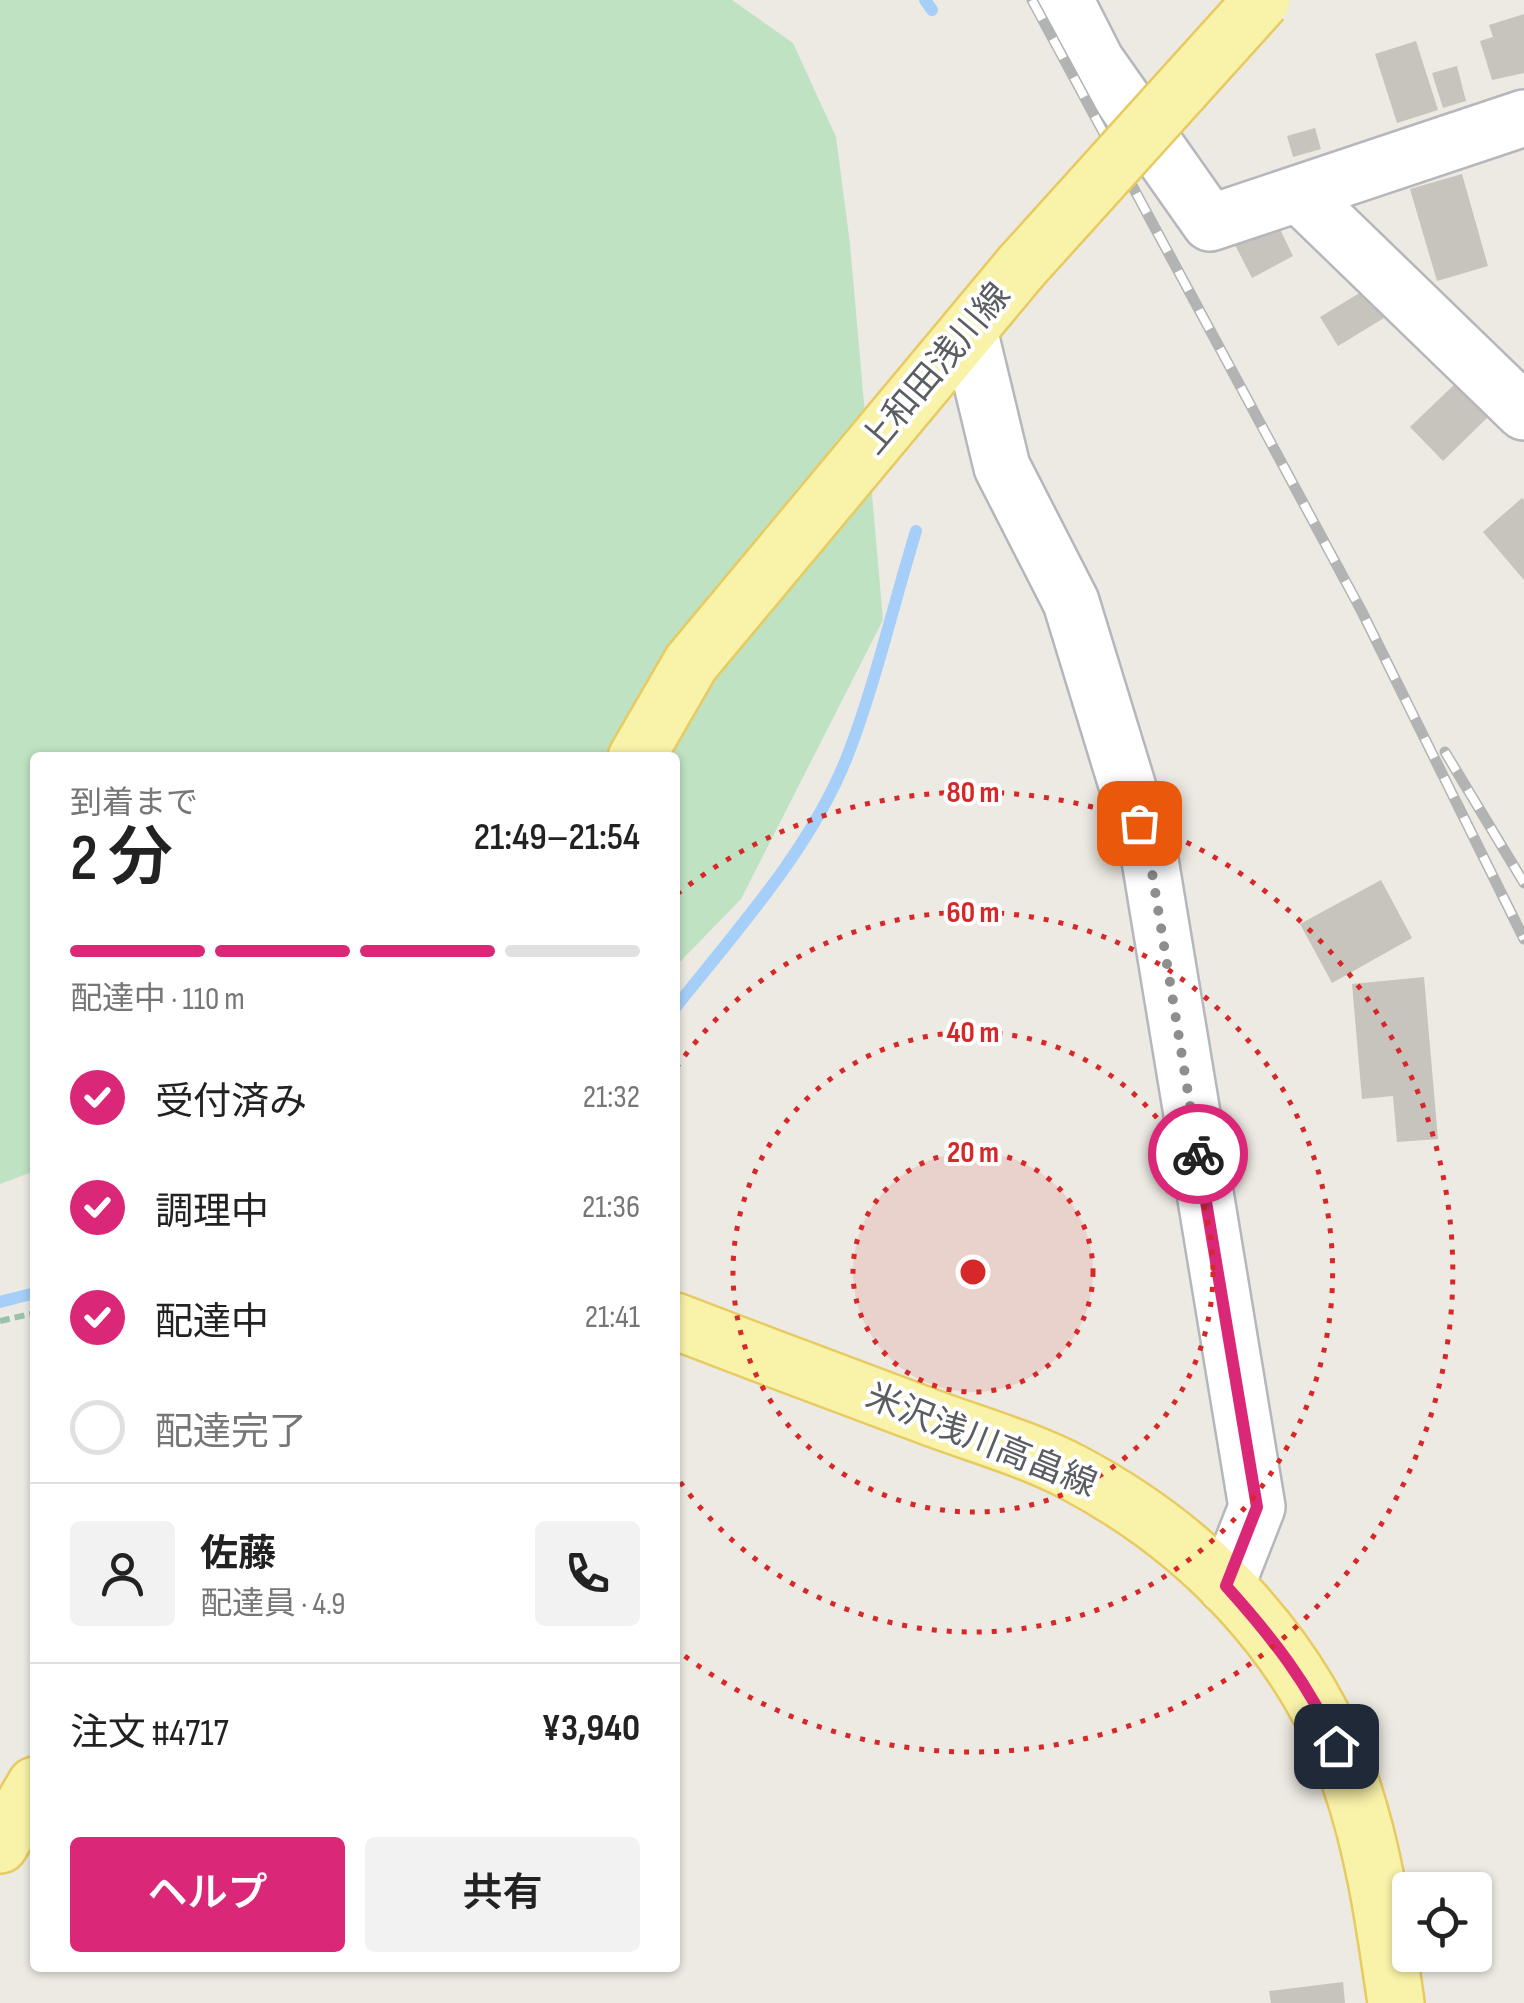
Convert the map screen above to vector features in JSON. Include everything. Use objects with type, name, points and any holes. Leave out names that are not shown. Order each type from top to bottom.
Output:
[{"type":"main road","name":"上和田浅川線","points":[[640,752],[691,664],[1022,267],[1262,0]]},
{"type":"main road","name":"米沢浅川高畠線","points":[[680,1323],[1069,1470],[1179,1540],[1226,1586],[1286,1657],[1322,1713],[1350,1780],[1376,1872],[1396,2003]]},
{"type":"main road","points":[[0,1846],[30,1794]]},
{"type":"street","points":[[1065,0],[1096,61],[1210,223],[1524,118]]},
{"type":"street","points":[[1300,195],[1524,412]]},
{"type":"street","points":[[969,330],[1002,467],[1071,602],[1150,860],[1257,1507],[1226,1586]]},
{"type":"path","points":[[0,1321],[30,1314]]},
{"type":"green space","points":[[0,0],[732,0],[793,43],[836,137],[850,244],[883,620],[741,899],[680,962],[680,752],[30,752],[30,1173],[0,1184]]},
{"type":"building","points":[[1524,14],[1524,73],[1492,80],[1480,41],[1493,37],[1489,25]]},
{"type":"building","points":[[1416,41],[1438,110],[1397,123],[1375,54]]},
{"type":"building","points":[[1457,66],[1466,101],[1443,108],[1432,73]]},
{"type":"building","points":[[1315,128],[1321,149],[1293,157],[1287,136]]},
{"type":"building","points":[[1462,174],[1488,266],[1437,281],[1410,189]]},
{"type":"building","points":[[1277,223],[1293,256],[1252,278],[1235,245]]},
{"type":"building","points":[[1366,289],[1384,318],[1338,346],[1320,317]]},
{"type":"building","points":[[1457,382],[1490,415],[1443,461],[1410,427]]},
{"type":"building","points":[[1524,500],[1524,580],[1483,532]]},
{"type":"building","points":[[1381,880],[1412,938],[1332,983],[1300,924]]},
{"type":"building","points":[[1424,977],[1438,1139],[1397,1142],[1393,1096],[1362,1099],[1352,984]]},
{"type":"building","points":[[1343,1982],[1345,2003],[1271,2003],[1269,1991]]},
{"type":"waterway","points":[[925,0],[932,10]]},
{"type":"waterway","points":[[680,1002],[770,888],[831,791],[866,702],[916,531]]},
{"type":"waterway","points":[[0,1302],[30,1294]]},
{"type":"railway","points":[[1032,0],[1361,610],[1524,939]]},
{"type":"railway","points":[[1445,752],[1524,883]]},
{"type":"way so far","points":[[1139,823],[1150,860],[1198,1154]]},
{"type":"route","points":[[1198,1154],[1257,1507],[1226,1586],[1278,1644],[1322,1713],[1336,1746]]}]
